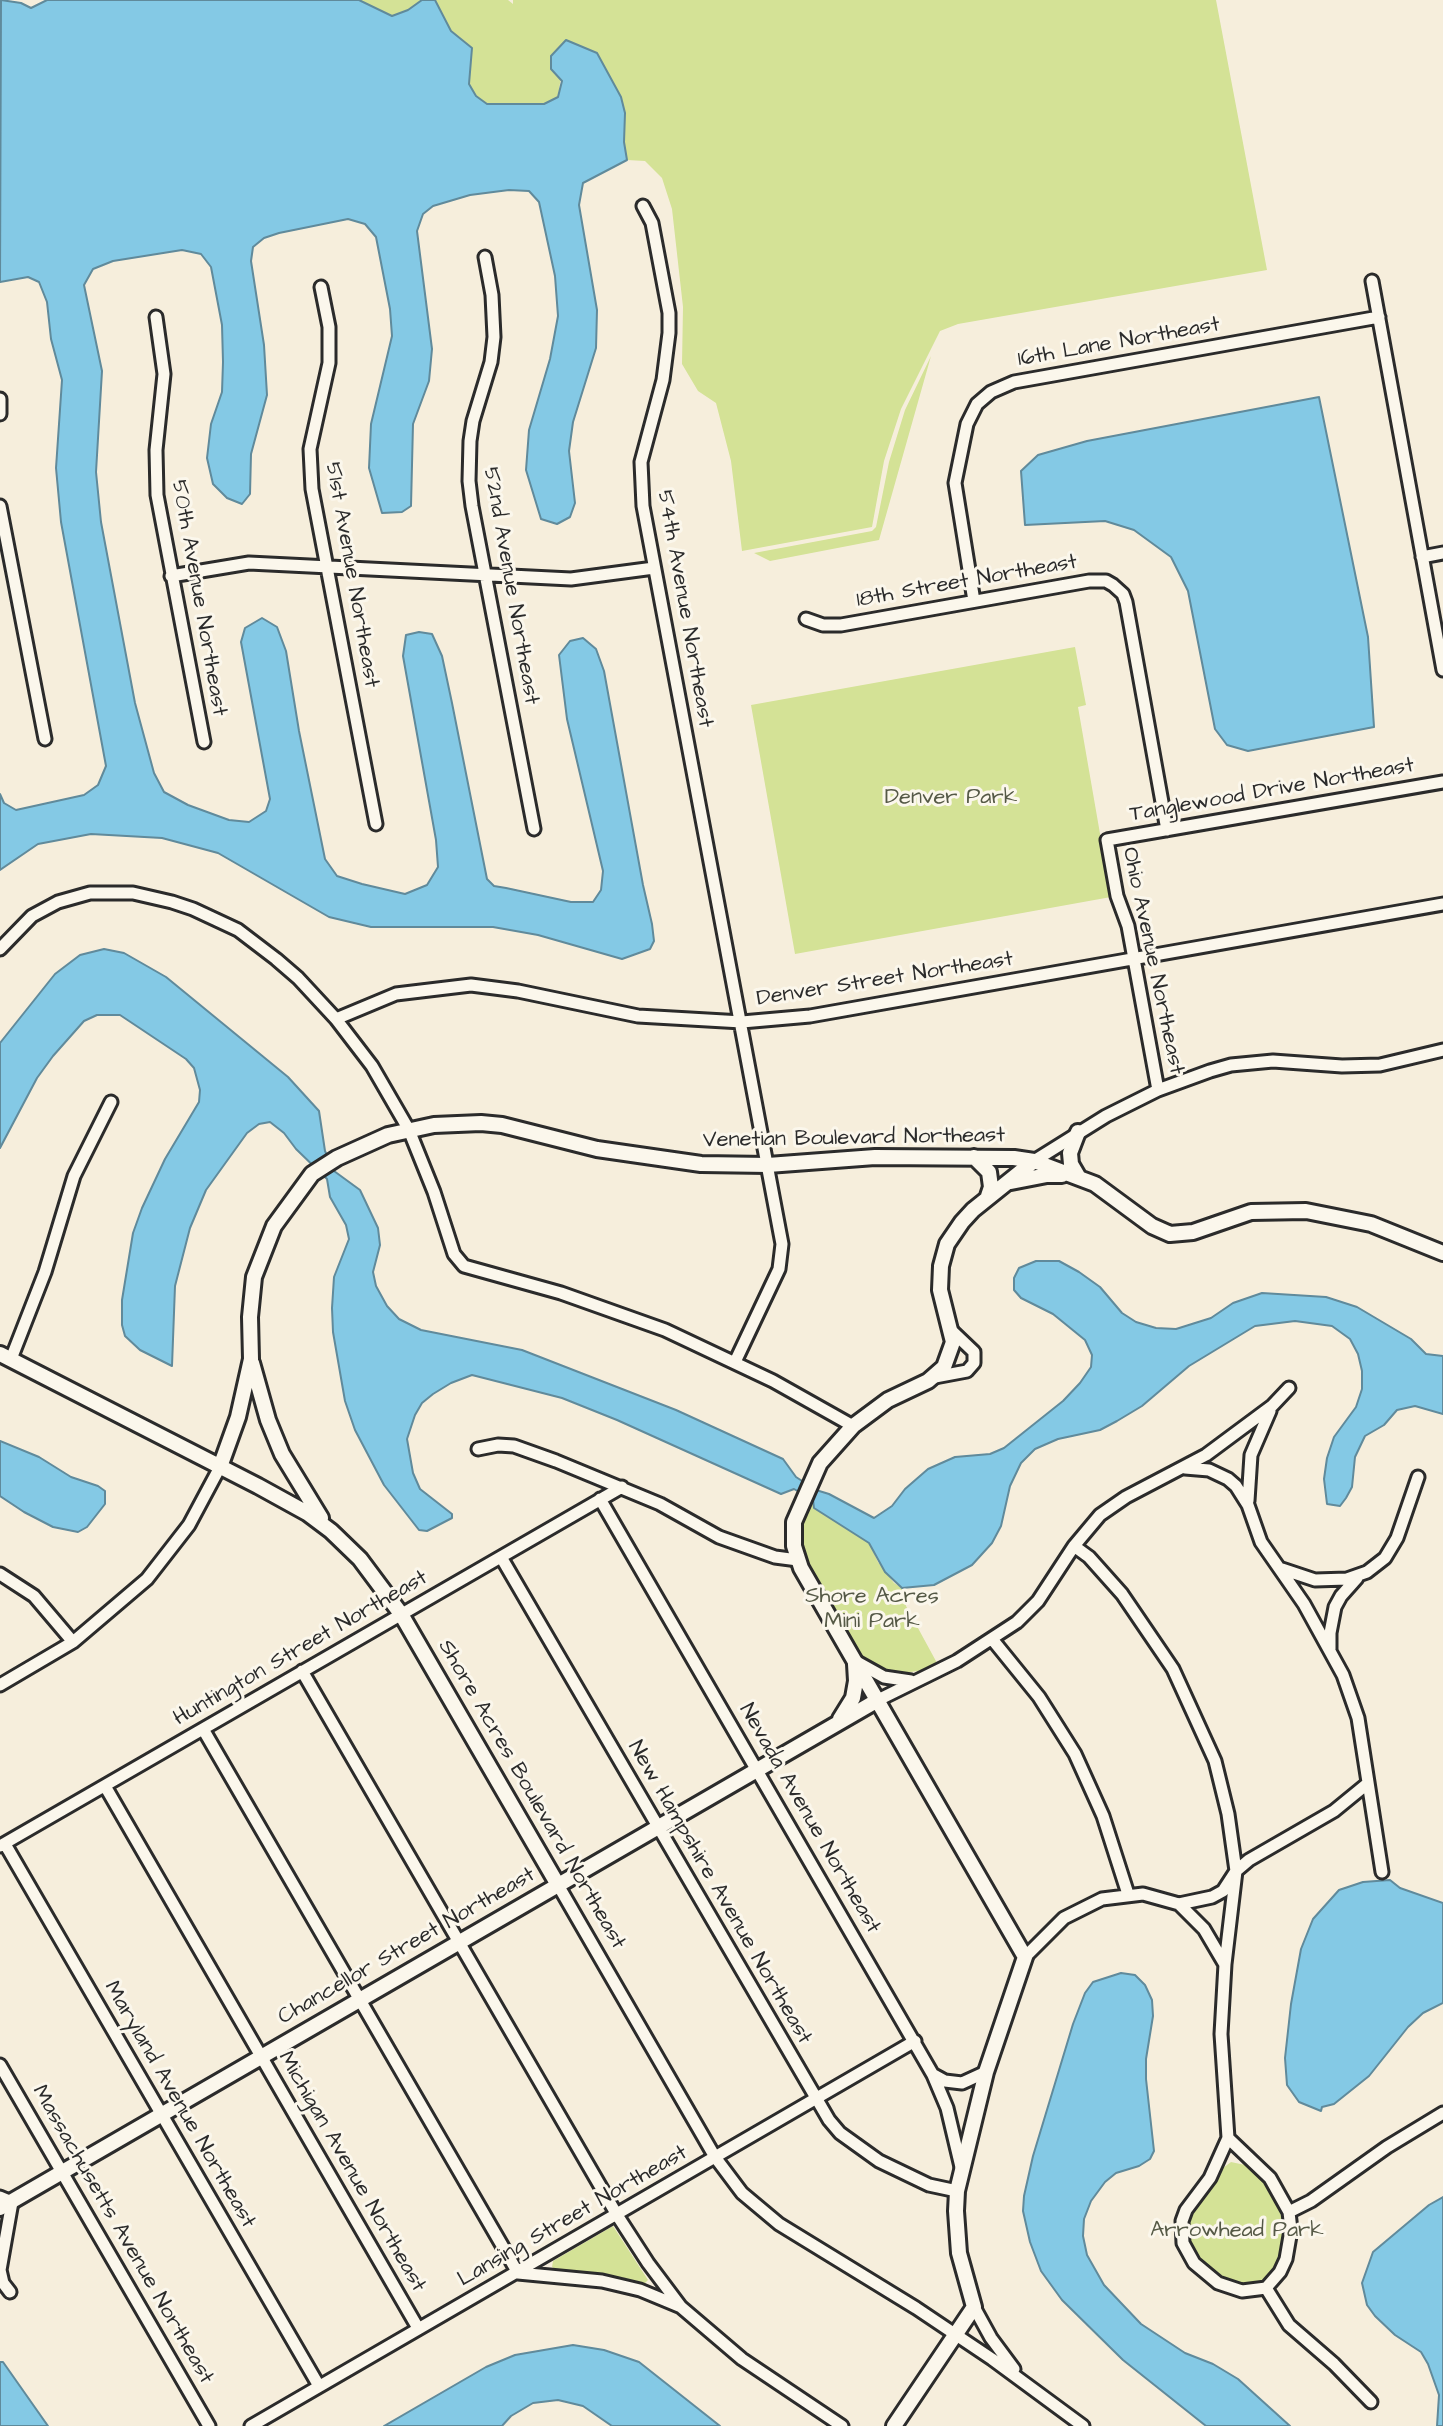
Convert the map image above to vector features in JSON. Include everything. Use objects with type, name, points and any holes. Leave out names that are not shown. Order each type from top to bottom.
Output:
[{"type":"street","name":"54th Avenue Northeast","points":[[643,206],[652,223],[669,313],[663,380],[641,462],[643,506],[781,1232],[782,1261],[735,1362]]},
{"type":"street","name":"52nd Avenue Northeast","points":[[485,257],[492,295],[494,337],[491,362],[473,421],[468,459],[472,506],[534,829]]},
{"type":"street","points":[[1372,281],[1443,666]]},
{"type":"street","name":"51st Avenue Northeast","points":[[321,287],[329,327],[329,363],[309,465],[376,824]]},
{"type":"street","name":"50th Avenue Northeast","points":[[156,317],[164,374],[155,472],[171,576],[204,742]]},
{"type":"street","name":"16th Lane Northeast","points":[[974,601],[955,483],[967,424],[977,404],[991,392],[1014,382],[1379,317]]},
{"type":"street","points":[[0,399],[0,414]]},
{"type":"street","points":[[1,514],[45,739]]},
{"type":"street","points":[[1422,557],[1443,553]]},
{"type":"street","points":[[171,576],[249,563],[571,579],[654,568]]},
{"type":"street","name":"18th Street Northeast","points":[[806,619],[823,625],[841,625],[1098,580],[1113,585],[1123,594],[1126,602]]},
{"type":"street","name":"Ohio Avenue Northeast","points":[[1126,602],[1167,830]]},
{"type":"street","name":"Tanglewood Drive Northeast","points":[[1107,840],[1443,782]]},
{"type":"street","name":"Ohio Avenue Northeast","points":[[1107,840],[1117,896],[1128,926],[1158,1090]]},
{"type":"street","points":[[0,949],[32,916],[58,902],[90,893],[133,893],[193,909],[238,930],[276,959],[336,1019],[372,1066],[409,1130],[454,1254],[464,1266],[616,1311],[735,1362],[853,1426]]},
{"type":"street","name":"Denver Street Northeast","points":[[336,1019],[396,994],[471,985],[518,991],[638,1016],[742,1022],[810,1016],[1443,904]]},
{"type":"street","name":"Venetian Boulevard Northeast","points":[[0,1685],[73,1642],[127,1598],[167,1555],[195,1516],[220,1467],[238,1417],[251,1359],[250,1317],[254,1277],[274,1226],[312,1174],[366,1143],[409,1130],[462,1123],[502,1125],[639,1157],[701,1164],[768,1165],[875,1157],[974,1157],[1034,1161],[1078,1132],[1158,1090],[1210,1071],[1252,1062],[1360,1066],[1397,1062],[1443,1050]]},
{"type":"street","points":[[5,1356],[45,1272],[74,1176],[111,1102]]},
{"type":"street","points":[[1078,1132],[1070,1153],[1071,1164],[1078,1176]]},
{"type":"street","points":[[974,1157],[989,1172],[991,1187],[988,1196]]},
{"type":"street","points":[[935,1377],[950,1355],[953,1332],[940,1290],[944,1253],[952,1234],[988,1196],[1034,1161],[1078,1176],[1108,1192],[1152,1226],[1170,1234],[1193,1232],[1251,1212],[1306,1211],[1363,1222],[1443,1253]]},
{"type":"street","points":[[1004,1184],[1047,1175],[1078,1176]]},
{"type":"street","points":[[953,1332],[974,1352],[974,1363],[967,1371],[935,1377],[888,1400],[853,1426],[832,1448],[812,1479],[794,1522],[794,1546],[798,1560],[854,1660],[1025,1957]]},
{"type":"street","name":"Shore Acres Boulevard Northeast","points":[[5,1356],[307,1513],[360,1559],[401,1614],[715,2157],[742,2193],[779,2224],[954,2334],[1024,2382]]},
{"type":"street","name":"Venetian Boulevard Northeast","points":[[251,1359],[268,1420],[282,1454],[331,1531]]},
{"type":"street","points":[[878,1700],[957,1661],[1017,1622],[1038,1601],[1074,1546],[1100,1515],[1126,1497],[1184,1468],[1229,1440],[1272,1406],[1289,1388]]},
{"type":"street","points":[[1248,1505],[1251,1455],[1272,1406]]},
{"type":"street","points":[[478,1449],[514,1446],[622,1487],[727,1541],[775,1557],[798,1560]]},
{"type":"street","points":[[1184,1468],[1209,1470],[1236,1486],[1248,1505],[1255,1531],[1343,1675],[1358,1718],[1382,1872]]},
{"type":"street","points":[[1331,1652],[1330,1633],[1335,1607],[1361,1575],[1385,1558],[1397,1538],[1418,1477]]},
{"type":"street","name":"Huntington Street Northeast","points":[[2,1845],[622,1487]]},
{"type":"street","name":"Nevada Avenue Northeast","points":[[600,1499],[915,2041],[947,2108],[961,2167]]},
{"type":"street","points":[[1074,1546],[1104,1574],[1140,1617],[1188,1697],[1218,1774],[1228,1814],[1236,1871],[1225,1964],[1221,2034],[1228,2138],[1210,2178],[1186,2210],[1182,2221],[1183,2243],[1194,2263],[1218,2283],[1242,2291],[1266,2288],[1280,2272],[1286,2259],[1291,2230],[1289,2212],[1270,2178],[1228,2138]]},
{"type":"street","name":"New Hampshire Avenue Northeast","points":[[501,1557],[815,2099],[840,2133],[879,2161],[929,2185],[957,2191]]},
{"type":"street","points":[[1281,1569],[1315,1580],[1347,1579],[1361,1575]]},
{"type":"street","points":[[0,1574],[34,1596],[73,1642]]},
{"type":"street","points":[[992,1639],[1039,1697],[1075,1754],[1103,1816],[1128,1894]]},
{"type":"street","points":[[854,1660],[884,1677],[915,1681]]},
{"type":"street","points":[[836,1724],[853,1698],[856,1681],[854,1660]]},
{"type":"street","points":[[302,1671],[617,2215],[681,2307],[742,2359],[842,2426]]},
{"type":"street","name":"Chancellor Street Northeast","points":[[4,2202],[162,2115],[878,1700]]},
{"type":"street","points":[[203,1729],[518,2273],[602,2281],[640,2290],[681,2307]]},
{"type":"street","points":[[1083,2426],[1024,2382],[996,2347],[974,2307],[956,2230],[961,2167],[986,2072],[1025,1957],[1054,1926],[1079,1909],[1102,1899],[1143,1894],[1179,1904],[1199,1901],[1223,1891],[1236,1871],[1258,1854],[1334,1811],[1367,1784]]},
{"type":"street","name":"Michigan Avenue Northeast","points":[[105,1786],[418,2328]]},
{"type":"street","name":"Maryland Avenue Northeast","points":[[2,1845],[319,2386]]},
{"type":"street","points":[[1179,1904],[1204,1929],[1225,1964]]},
{"type":"street","name":"Lansing Street Northeast","points":[[251,2426],[915,2041]]},
{"type":"street","name":"Massachusetts Avenue Northeast","points":[[0,2065],[209,2426]]},
{"type":"street","points":[[933,2075],[945,2081],[962,2083],[986,2072]]},
{"type":"street","points":[[1289,2212],[1311,2201],[1387,2147],[1443,2113]]},
{"type":"street","points":[[4,2202],[0,2270],[3,2283],[10,2292]]},
{"type":"street","points":[[1266,2288],[1289,2325],[1371,2402]]},
{"type":"street","points":[[894,2426],[974,2307]]},
{"type":"green space","points":[[359,0],[422,0],[392,16]]},
{"type":"green space","points":[[435,0],[508,0],[513,4],[513,0],[1216,0],[1267,270],[958,324],[940,331],[901,409],[884,461],[872,527],[742,551],[731,461],[716,403],[698,391],[682,364],[683,307],[672,209],[662,178],[645,161],[627,160],[625,113],[621,97],[597,53],[566,41],[558,97],[544,104],[487,104],[476,96],[469,84],[472,48],[451,31]]},
{"type":"green space","points":[[931,356],[879,540],[770,561],[754,553],[872,531],[876,527],[889,462],[905,410]]},
{"type":"green space","name":"Denver Park","points":[[1075,647],[1086,705],[1078,707],[1111,897],[795,954],[751,705]]},
{"type":"green space","name":"Shore Acres Mini Park","points":[[809,1498],[869,1543],[878,1562],[894,1583],[902,1588],[906,1606],[937,1663],[925,1670],[896,1674],[867,1664],[801,1551],[801,1520]]},
{"type":"green space","name":"Arrowhead Park","points":[[1231,2162],[1245,2165],[1267,2183],[1279,2201],[1284,2223],[1283,2249],[1273,2273],[1257,2284],[1239,2286],[1223,2280],[1199,2263],[1189,2247],[1187,2231],[1193,2208]]},
{"type":"green space","points":[[613,2226],[648,2280],[642,2286],[560,2272],[552,2267],[553,2261]]},
{"type":"water","points":[[1,0],[31,8],[47,0],[359,0],[392,16],[422,0],[435,0],[451,31],[472,48],[469,84],[476,96],[487,104],[544,104],[558,97],[562,81],[551,69],[551,56],[566,40],[597,53],[621,97],[625,113],[627,160],[583,183],[579,205],[597,310],[596,348],[573,422],[569,451],[575,503],[570,517],[557,524],[541,519],[526,470],[529,430],[550,359],[558,316],[555,276],[539,202],[529,191],[470,195],[433,206],[423,214],[417,231],[432,349],[429,381],[413,424],[411,506],[402,512],[382,513],[369,468],[371,424],[392,336],[376,237],[365,224],[348,219],[279,233],[264,238],[253,247],[251,261],[264,345],[267,395],[251,454],[250,494],[242,504],[227,498],[213,484],[207,458],[211,424],[222,392],[223,362],[222,325],[211,267],[201,254],[182,250],[113,261],[93,269],[84,285],[102,371],[96,472],[101,522],[135,703],[154,773],[164,792],[188,805],[229,820],[249,822],[266,811],[270,799],[241,642],[245,628],[262,618],[277,627],[286,651],[325,859],[337,876],[362,884],[405,894],[427,885],[438,867],[436,840],[403,656],[406,635],[419,632],[432,634],[442,656],[487,879],[494,886],[571,902],[593,902],[601,890],[603,871],[567,719],[559,655],[570,641],[583,638],[596,649],[604,671],[652,924],[654,941],[650,949],[622,959],[538,935],[493,927],[371,927],[329,917],[218,853],[162,838],[91,834],[38,844],[0,870],[0,794],[4,803],[16,810],[84,795],[98,785],[106,766],[61,522],[56,468],[62,380],[51,339],[47,302],[39,282],[28,277],[0,282]]},
{"type":"water","points":[[1319,397],[1368,637],[1374,727],[1248,751],[1227,745],[1215,729],[1188,591],[1171,557],[1134,530],[1105,521],[1025,525],[1021,471],[1038,455],[1087,441]]},
{"type":"water","points":[[104,949],[124,953],[166,977],[288,1077],[319,1111],[325,1151],[334,1171],[360,1190],[378,1228],[380,1245],[373,1272],[376,1286],[387,1306],[399,1319],[421,1330],[522,1350],[676,1410],[783,1459],[796,1477],[816,1490],[874,1518],[892,1506],[905,1489],[928,1469],[955,1457],[990,1454],[1004,1448],[1063,1401],[1091,1367],[1092,1355],[1085,1340],[1053,1314],[1021,1298],[1014,1290],[1014,1278],[1019,1268],[1036,1261],[1059,1261],[1079,1272],[1100,1287],[1122,1313],[1136,1322],[1156,1328],[1176,1329],[1211,1318],[1233,1303],[1262,1293],[1326,1297],[1357,1307],[1411,1339],[1426,1354],[1443,1356],[1443,1414],[1415,1406],[1397,1410],[1384,1425],[1365,1436],[1355,1457],[1352,1487],[1346,1498],[1340,1506],[1327,1504],[1324,1479],[1327,1458],[1334,1437],[1356,1407],[1362,1389],[1358,1354],[1350,1339],[1332,1326],[1295,1321],[1255,1326],[1189,1366],[1142,1406],[1117,1421],[1100,1430],[1058,1439],[1035,1449],[1021,1463],[1010,1486],[1001,1526],[992,1543],[972,1565],[934,1585],[902,1588],[885,1572],[869,1543],[814,1508],[813,1500],[794,1489],[781,1494],[562,1398],[472,1375],[433,1394],[422,1403],[415,1415],[407,1439],[413,1473],[420,1489],[452,1514],[452,1518],[427,1531],[419,1530],[384,1485],[355,1430],[345,1401],[332,1308],[334,1277],[349,1239],[346,1225],[330,1197],[327,1179],[284,1133],[270,1122],[259,1124],[247,1133],[206,1190],[190,1228],[175,1286],[172,1366],[140,1350],[125,1336],[122,1300],[133,1233],[142,1208],[165,1159],[199,1102],[200,1090],[194,1068],[186,1059],[120,1015],[97,1015],[84,1021],[53,1056],[37,1078],[0,1148],[0,1043],[55,974],[80,955]]},
{"type":"water","points":[[0,1441],[39,1457],[71,1477],[98,1486],[105,1491],[105,1504],[87,1527],[78,1532],[53,1527],[24,1512],[0,1496]]},
{"type":"water","points":[[1390,1880],[1400,1888],[1443,1903],[1443,2003],[1423,2013],[1369,2076],[1334,2104],[1322,2107],[1321,2111],[1299,2102],[1287,2085],[1285,2058],[1301,1949],[1313,1919],[1339,1890],[1363,1882]]},
{"type":"water","points":[[1121,1973],[1135,1975],[1145,1985],[1152,2000],[1146,2079],[1154,2151],[1150,2159],[1139,2166],[1116,2173],[1091,2201],[1084,2219],[1083,2236],[1087,2255],[1104,2285],[1141,2324],[1185,2353],[1213,2364],[1238,2379],[1290,2426],[1206,2426],[1123,2360],[1062,2300],[1041,2271],[1030,2242],[1023,2211],[1024,2196],[1073,2024],[1085,1993],[1093,1982]]},
{"type":"water","points":[[1443,2197],[1443,2426],[1437,2426],[1439,2395],[1428,2364],[1421,2352],[1395,2335],[1375,2316],[1367,2305],[1362,2283],[1373,2252]]},
{"type":"water","points":[[573,2345],[604,2350],[639,2362],[720,2426],[612,2426],[583,2406],[558,2400],[533,2403],[511,2416],[502,2426],[384,2426],[486,2367],[515,2355]]},
{"type":"water","points":[[0,2362],[3,2362],[48,2426],[0,2426]]}]
